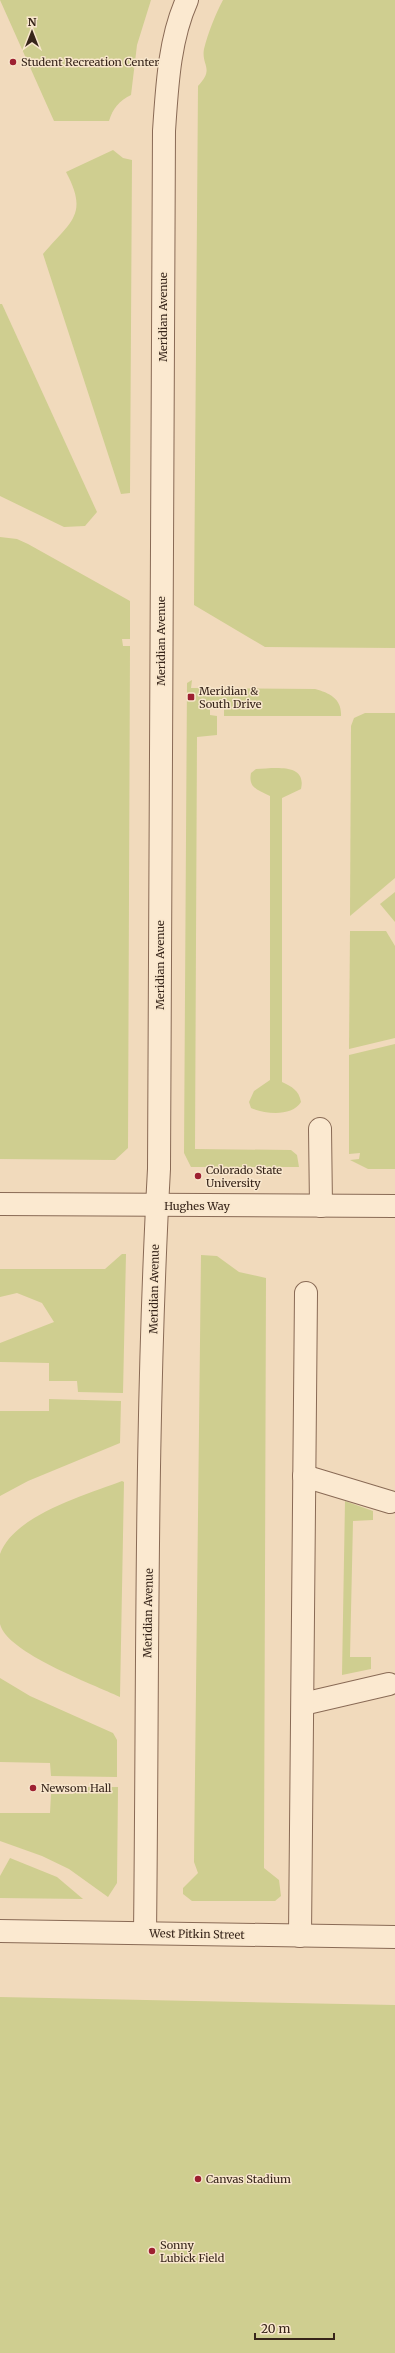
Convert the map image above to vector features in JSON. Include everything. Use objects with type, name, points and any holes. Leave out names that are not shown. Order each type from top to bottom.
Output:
[{"type":"street","name":"Meridian Avenue","points":[[145,1933],[150,1461],[159,1169],[164,131],[167,90],[173,49],[188,0]]},
{"type":"street","points":[[320,1129],[321,1206]]},
{"type":"street","name":"Hughes Way","points":[[0,1204],[157,1206],[395,1206]]},
{"type":"street","points":[[300,1936],[306,1293]]},
{"type":"street","points":[[304,1476],[390,1502]]},
{"type":"street","points":[[302,1704],[389,1684]]},
{"type":"street","name":"West Pitkin Street","points":[[0,1931],[395,1937]]},
{"type":"shaded area","points":[[0,0],[151,0],[137,45],[131,95],[117,105],[112,112],[109,121],[54,121]]},
{"type":"shaded area","points":[[223,0],[395,0],[395,648],[265,647],[194,605],[198,86],[206,75],[207,71],[204,59],[204,49],[210,30]]},
{"type":"shaded area","points":[[113,150],[123,158],[132,160],[130,493],[121,494],[43,254],[69,225],[74,217],[76,198],[66,172]]},
{"type":"shaded area","points":[[0,304],[2,304],[97,512],[85,526],[64,527],[0,496]]},
{"type":"shaded area","points":[[0,537],[17,539],[28,544],[130,601],[130,639],[122,639],[123,646],[130,646],[128,1148],[115,1160],[0,1159]]},
{"type":"shaded area","points":[[192,680],[191,688],[315,689],[334,698],[341,710],[341,716],[224,716],[224,705],[210,705],[210,715],[217,716],[217,735],[197,737],[195,1149],[291,1150],[297,1155],[299,1167],[191,1167],[184,1153],[187,683]]},
{"type":"shaded area","points":[[365,713],[395,713],[395,878],[350,916],[351,726],[354,718]]},
{"type":"shaded area","points":[[256,769],[288,769],[299,775],[302,781],[301,789],[282,798],[282,1082],[292,1087],[297,1092],[301,1102],[297,1107],[291,1110],[278,1113],[263,1112],[251,1108],[249,1102],[254,1091],[270,1080],[270,796],[255,788],[251,782],[251,773]]},
{"type":"shaded area","points":[[395,892],[395,922],[380,904]]},
{"type":"shaded area","points":[[350,931],[386,931],[395,946],[395,1038],[349,1049]]},
{"type":"shaded area","points":[[395,1044],[395,1169],[368,1169],[350,1160],[359,1159],[360,1153],[349,1154],[349,1055]]},
{"type":"shaded area","points":[[122,1254],[126,1254],[123,1393],[78,1392],[77,1381],[49,1381],[49,1363],[0,1362],[0,1343],[54,1322],[42,1303],[17,1293],[0,1297],[0,1269],[105,1269]]},
{"type":"shaded area","points":[[201,1255],[217,1256],[239,1272],[266,1278],[264,1868],[279,1880],[281,1896],[275,1901],[192,1901],[183,1894],[183,1888],[198,1873],[194,1862]]},
{"type":"shaded area","points":[[49,1399],[121,1401],[120,1443],[28,1481],[0,1496],[0,1411],[49,1411]]},
{"type":"shaded area","points":[[122,1481],[124,1482],[120,1697],[52,1666],[18,1646],[6,1635],[0,1624],[0,1554],[8,1540],[20,1528],[35,1517],[71,1500]]},
{"type":"shaded area","points":[[345,1501],[373,1511],[373,1520],[353,1521],[350,1657],[371,1657],[371,1669],[342,1675]]},
{"type":"shaded area","points":[[0,1678],[30,1696],[113,1733],[117,1740],[117,1777],[51,1776],[50,1763],[0,1762]]},
{"type":"shaded area","points":[[74,1787],[118,1787],[117,1883],[108,1897],[69,1869],[42,1856],[0,1841],[0,1813],[50,1813],[51,1794],[73,1794]]},
{"type":"shaded area","points":[[10,1858],[57,1877],[83,1899],[0,1898],[0,1876]]},
{"type":"shaded area","name":"Canvas Stadium","points":[[0,1997],[395,2005],[395,2353],[0,2353]]},
{"type":"place","name":"Student Recreation Center","points":[[13,62]]},
{"type":"place","name":"Meridian & South Drive","points":[[191,697]]},
{"type":"place","name":"Colorado State University","points":[[198,1176]]},
{"type":"place","name":"Newsom Hall","points":[[33,1788]]},
{"type":"place","name":"Canvas Stadium","points":[[198,2179]]},
{"type":"place","name":"Sonny Lubick Field","points":[[152,2251]]}]
